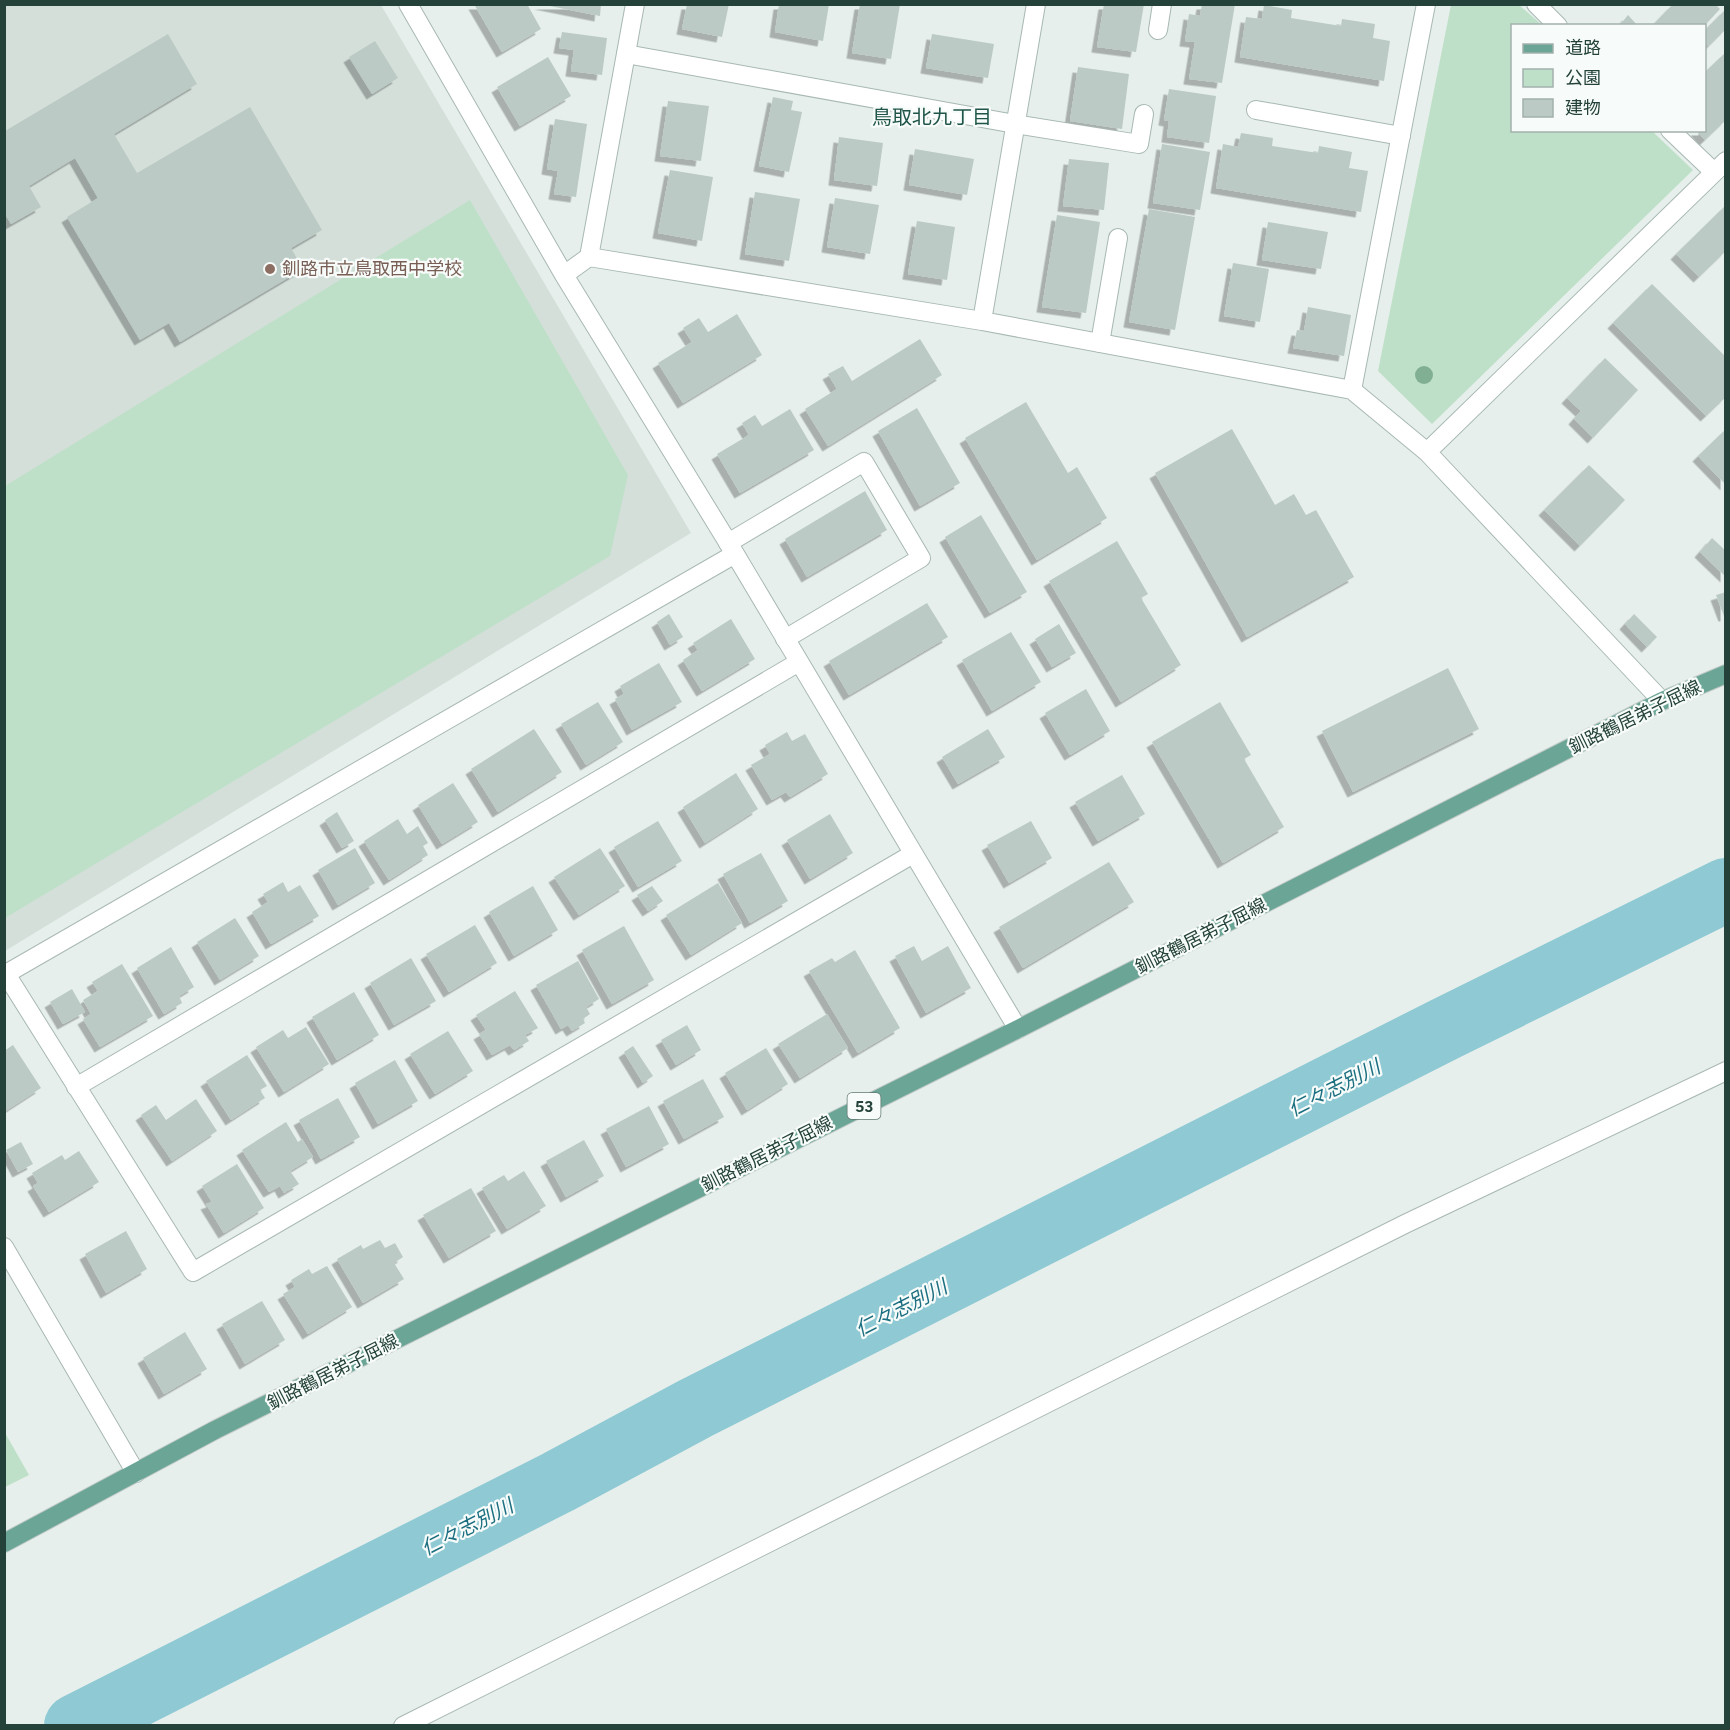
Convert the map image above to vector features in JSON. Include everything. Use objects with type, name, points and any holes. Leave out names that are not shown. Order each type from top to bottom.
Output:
[{"type":"main road","name":"釧路鶴居弟子屈線","points":[[4,1543],[215,1430],[1018,1029],[1662,701],[1725,674]]},
{"type":"street","points":[[408,4],[564,275],[731,548],[1018,1029]]},
{"type":"street","points":[[564,275],[589,257],[635,4]]},
{"type":"street","points":[[982,321],[1036,4]]},
{"type":"street","points":[[1158,30],[1162,4]]},
{"type":"street","points":[[1352,390],[1426,4]]},
{"type":"street","points":[[1536,4],[1556,24]]},
{"type":"street","points":[[626,54],[1139,144],[1144,114]]},
{"type":"street","points":[[1256,110],[1401,136]]},
{"type":"street","points":[[1427,453],[1720,167],[1673,132]]},
{"type":"street","points":[[1100,343],[1118,238]]},
{"type":"street","points":[[589,257],[982,321],[1352,390],[1427,453],[1662,701]]},
{"type":"street","points":[[785,639],[921,558],[864,462],[731,548],[5,975],[194,1272],[913,854]]},
{"type":"street","points":[[76,1088],[799,662]]},
{"type":"street","points":[[403,1725],[1405,1224],[1725,1071]]},
{"type":"street","points":[[4,1247],[136,1473]]},
{"type":"shaded area","name":"釧路市立鳥取西中学校","points":[[5,5],[381,5],[691,533],[5,951]]},
{"type":"green space","points":[[1451,5],[1519,5],[1541,24],[1511,24],[1511,132],[1653,132],[1693,170],[1432,424],[1378,371]]},
{"type":"green space","points":[[470,200],[628,475],[610,556],[5,918],[5,486]]},
{"type":"green space","points":[[4,1431],[29,1475],[5,1487],[4,1487]]},
{"type":"building","points":[[474,4],[527,4],[541,29],[502,52]]},
{"type":"building","points":[[540,4],[601,4],[600,16]]},
{"type":"building","points":[[687,4],[729,4],[722,37],[682,29]]},
{"type":"building","points":[[779,4],[829,4],[823,41],[775,32]]},
{"type":"building","points":[[860,4],[900,4],[891,59],[852,53]]},
{"type":"building","points":[[1104,4],[1144,4],[1136,52],[1097,47]]},
{"type":"building","points":[[1202,4],[1235,4],[1222,83],[1189,79],[1195,42],[1185,41],[1189,14],[1200,16]]},
{"type":"building","points":[[1673,4],[1715,4],[1720,9],[1706,24],[1654,24]]},
{"type":"building","points":[[1264,5],[1292,10],[1291,18],[1341,26],[1342,19],[1375,24],[1373,38],[1390,41],[1384,81],[1240,57],[1246,17],[1262,19]]},
{"type":"building","points":[[1726,9],[1726,29],[1709,46],[1706,44],[1706,29]]},
{"type":"building","points":[[1628,15],[1636,24],[1621,24]]},
{"type":"building","points":[[562,32],[607,38],[602,75],[571,71],[574,50],[559,48]]},
{"type":"building","points":[[168,34],[197,84],[114,134],[137,173],[250,107],[322,230],[291,248],[303,269],[180,342],[169,323],[140,340],[67,217],[98,198],[75,158],[29,186],[41,207],[11,224],[5,214],[5,131]]},
{"type":"building","points":[[932,34],[994,44],[988,78],[926,68]]},
{"type":"building","points":[[375,41],[398,78],[372,94],[349,57]]},
{"type":"building","points":[[1726,52],[1726,120],[1705,140],[1698,132],[1706,132],[1706,71]]},
{"type":"building","points":[[548,57],[571,96],[520,126],[497,87]]},
{"type":"building","points":[[1078,67],[1129,74],[1122,129],[1070,121]]},
{"type":"building","points":[[1169,89],[1216,96],[1209,143],[1167,137],[1169,121],[1164,120]]},
{"type":"building","points":[[773,97],[793,101],[791,110],[802,112],[789,172],[759,166]]},
{"type":"building","points":[[668,101],[709,106],[701,161],[660,156]]},
{"type":"building","points":[[555,119],[587,124],[576,197],[554,194],[558,171],[547,169]]},
{"type":"building","points":[[1241,133],[1273,138],[1272,146],[1318,153],[1319,146],[1352,152],[1349,168],[1368,171],[1361,212],[1216,188],[1223,144],[1238,147]]},
{"type":"building","points":[[839,137],[883,143],[877,186],[834,180]]},
{"type":"building","points":[[1162,144],[1210,152],[1200,210],[1153,203]]},
{"type":"building","points":[[915,149],[974,159],[967,195],[909,185]]},
{"type":"building","points":[[1069,159],[1109,163],[1104,210],[1063,206]]},
{"type":"building","points":[[670,170],[713,177],[702,241],[658,233]]},
{"type":"building","points":[[755,192],[800,199],[789,261],[745,254]]},
{"type":"building","points":[[835,198],[879,205],[870,254],[827,247]]},
{"type":"building","points":[[1726,205],[1726,251],[1699,277],[1676,254]]},
{"type":"building","points":[[1149,209],[1195,217],[1175,330],[1129,322]]},
{"type":"building","points":[[1057,215],[1100,222],[1086,313],[1042,307]]},
{"type":"building","points":[[917,221],[955,227],[947,280],[908,274]]},
{"type":"building","points":[[1268,222],[1328,232],[1321,269],[1262,260]]},
{"type":"building","points":[[1233,263],[1269,269],[1260,322],[1224,316]]},
{"type":"building","points":[[1652,284],[1726,357],[1726,397],[1706,416],[1613,323]]},
{"type":"building","points":[[1308,307],[1351,315],[1344,356],[1293,348],[1297,330],[1304,331]]},
{"type":"building","points":[[737,314],[762,355],[683,403],[658,363],[692,342],[683,328],[699,318],[708,332]]},
{"type":"building","points":[[920,339],[942,375],[828,446],[805,409],[837,389],[828,374],[843,366],[852,381]]},
{"type":"building","points":[[1605,358],[1638,390],[1593,438],[1574,419],[1581,411],[1567,398]]},
{"type":"building","points":[[1026,402],[1068,473],[1077,467],[1107,518],[1037,560],[965,438]]},
{"type":"building","points":[[917,408],[960,483],[920,506],[878,431]]},
{"type":"building","points":[[790,409],[814,450],[740,493],[717,454],[749,435],[742,423],[755,415],[762,426]]},
{"type":"building","points":[[1232,429],[1275,505],[1294,494],[1306,515],[1316,510],[1354,577],[1247,637],[1155,473]]},
{"type":"building","points":[[1726,429],[1726,485],[1698,456]]},
{"type":"building","points":[[1589,465],[1625,500],[1580,546],[1544,510]]},
{"type":"building","points":[[865,491],[887,530],[807,577],[785,539]]},
{"type":"building","points":[[981,515],[1027,592],[990,613],[945,537]]},
{"type":"building","points":[[1712,538],[1726,551],[1726,577],[1700,552]]},
{"type":"building","points":[[1117,541],[1148,594],[1141,598],[1181,665],[1121,702],[1049,581]]},
{"type":"building","points":[[1726,592],[1726,616],[1724,616],[1716,595]]},
{"type":"building","points":[[927,603],[948,637],[849,695],[829,661]]},
{"type":"building","points":[[669,614],[683,637],[670,645],[657,622]]},
{"type":"building","points":[[1634,614],[1657,637],[1647,647],[1625,624]]},
{"type":"building","points":[[731,619],[755,659],[702,691],[683,660],[698,650],[693,643]]},
{"type":"building","points":[[1059,624],[1076,653],[1052,667],[1035,639]]},
{"type":"building","points":[[1011,632],[1041,682],[992,711],[962,660]]},
{"type":"building","points":[[659,663],[682,702],[632,730],[615,699],[624,694],[620,686]]},
{"type":"building","points":[[1448,668],[1479,729],[1353,792],[1322,731]]},
{"type":"building","points":[[1086,689],[1110,731],[1070,755],[1045,713]]},
{"type":"building","points":[[598,702],[623,742],[586,765],[561,724]]},
{"type":"building","points":[[1220,702],[1251,755],[1244,759],[1284,827],[1223,863],[1152,742]]},
{"type":"building","points":[[534,729],[562,772],[498,812],[471,769]]},
{"type":"building","points":[[988,729],[1005,757],[958,784],[942,757]]},
{"type":"building","points":[[787,732],[792,741],[805,734],[828,774],[790,797],[786,792],[772,800],[751,765],[770,754],[765,745]]},
{"type":"building","points":[[736,773],[758,809],[705,843],[683,807]]},
{"type":"building","points":[[1122,775],[1145,814],[1098,841],[1075,802]]},
{"type":"building","points":[[453,783],[478,822],[442,844],[418,805]]},
{"type":"building","points":[[337,812],[354,841],[342,848],[325,820]]},
{"type":"building","points":[[830,814],[853,853],[810,879],[787,840]]},
{"type":"building","points":[[398,819],[407,834],[418,826],[428,843],[423,846],[428,855],[389,880],[364,841]]},
{"type":"building","points":[[658,821],[682,861],[638,887],[614,847]]},
{"type":"building","points":[[1031,821],[1052,858],[1009,883],[987,845]]},
{"type":"building","points":[[355,848],[375,883],[338,905],[318,870]]},
{"type":"building","points":[[600,848],[625,886],[579,915],[554,877]]},
{"type":"building","points":[[761,853],[788,901],[750,923],[723,874]]},
{"type":"building","points":[[1109,862],[1134,902],[1023,968],[999,927]]},
{"type":"building","points":[[283,882],[288,892],[300,885],[319,916],[271,944],[252,912],[268,902],[263,894]]},
{"type":"building","points":[[718,883],[742,923],[691,955],[666,915]]},
{"type":"building","points":[[533,886],[558,930],[514,956],[489,912]]},
{"type":"building","points":[[652,886],[663,901],[648,911],[637,895]]},
{"type":"building","points":[[235,918],[259,956],[220,980],[197,942]]},
{"type":"building","points":[[475,925],[497,963],[449,992],[426,954]]},
{"type":"building","points":[[624,926],[654,980],[612,1004],[582,950]]},
{"type":"building","points":[[914,946],[922,961],[948,946],[971,988],[926,1013],[895,956]]},
{"type":"building","points":[[171,947],[194,987],[179,996],[182,1003],[164,1014],[137,968]]},
{"type":"building","points":[[855,950],[900,1028],[858,1053],[809,971],[832,958],[835,962]]},
{"type":"building","points":[[411,958],[436,1001],[394,1025],[370,983]]},
{"type":"building","points":[[578,961],[599,999],[586,1007],[590,1014],[583,1019],[585,1023],[572,1031],[568,1025],[561,1029],[536,985]]},
{"type":"building","points":[[122,964],[153,1016],[100,1047],[83,1019],[91,1014],[83,1000],[98,991],[92,982]]},
{"type":"building","points":[[72,989],[85,1012],[63,1024],[50,1002]]},
{"type":"building","points":[[515,991],[538,1028],[525,1035],[529,1041],[514,1050],[510,1045],[492,1055],[479,1034],[486,1030],[476,1015]]},
{"type":"building","points":[[354,992],[379,1035],[337,1060],[312,1017]]},
{"type":"building","points":[[827,1014],[848,1048],[800,1078],[778,1044]]},
{"type":"building","points":[[687,1025],[701,1050],[676,1065],[661,1040]]},
{"type":"building","points":[[306,1027],[329,1064],[284,1092],[256,1047],[283,1030],[288,1038]]},
{"type":"building","points":[[448,1031],[473,1071],[435,1094],[410,1054]]},
{"type":"building","points":[[13,1045],[41,1088],[4,1112],[4,1051]]},
{"type":"building","points":[[633,1046],[653,1076],[643,1083],[624,1052]]},
{"type":"building","points":[[766,1048],[788,1084],[747,1110],[725,1073]]},
{"type":"building","points":[[247,1055],[267,1086],[260,1090],[265,1098],[231,1120],[206,1081]]},
{"type":"building","points":[[395,1060],[418,1101],[378,1124],[355,1083]]},
{"type":"building","points":[[703,1079],[724,1117],[684,1139],[663,1101]]},
{"type":"building","points":[[338,1098],[360,1137],[321,1159],[299,1120]]},
{"type":"building","points":[[196,1099],[217,1131],[172,1161],[141,1115],[156,1105],[166,1120]]},
{"type":"building","points":[[649,1106],[669,1144],[626,1167],[606,1129]]},
{"type":"building","points":[[286,1122],[298,1142],[302,1139],[313,1157],[290,1171],[299,1184],[284,1193],[280,1186],[269,1192],[242,1150]]},
{"type":"building","points":[[584,1140],[604,1176],[566,1197],[546,1161]]},
{"type":"building","points":[[21,1142],[33,1164],[18,1172],[6,1150]]},
{"type":"building","points":[[79,1151],[99,1182],[49,1212],[33,1186],[38,1183],[32,1173],[62,1155],[65,1160]]},
{"type":"building","points":[[237,1164],[264,1208],[224,1233],[206,1204],[212,1202],[202,1186]]},
{"type":"building","points":[[524,1171],[546,1206],[507,1229],[482,1188],[504,1175],[508,1181]]},
{"type":"building","points":[[471,1188],[496,1231],[449,1258],[423,1215]]},
{"type":"building","points":[[126,1231],[147,1269],[106,1293],[85,1254]]},
{"type":"building","points":[[380,1240],[385,1248],[395,1243],[403,1257],[394,1263],[404,1279],[363,1303],[337,1259],[361,1245],[363,1249]]},
{"type":"building","points":[[327,1266],[352,1307],[308,1334],[283,1294],[295,1287],[291,1280],[309,1269],[312,1274]]},
{"type":"building","points":[[262,1301],[285,1340],[245,1364],[222,1324]]},
{"type":"building","points":[[185,1332],[207,1369],[164,1394],[143,1358]]},
{"type":"waterway","name":"仁々志別川","points":[[76,1726],[558,1482],[696,1408],[1445,1029],[1726,890]]},
{"type":"place","name":"釧路市立鳥取西中学校","points":[[270,269]]},
{"type":"district","name":"鳥取北九丁目","points":[[932,117]]}]
